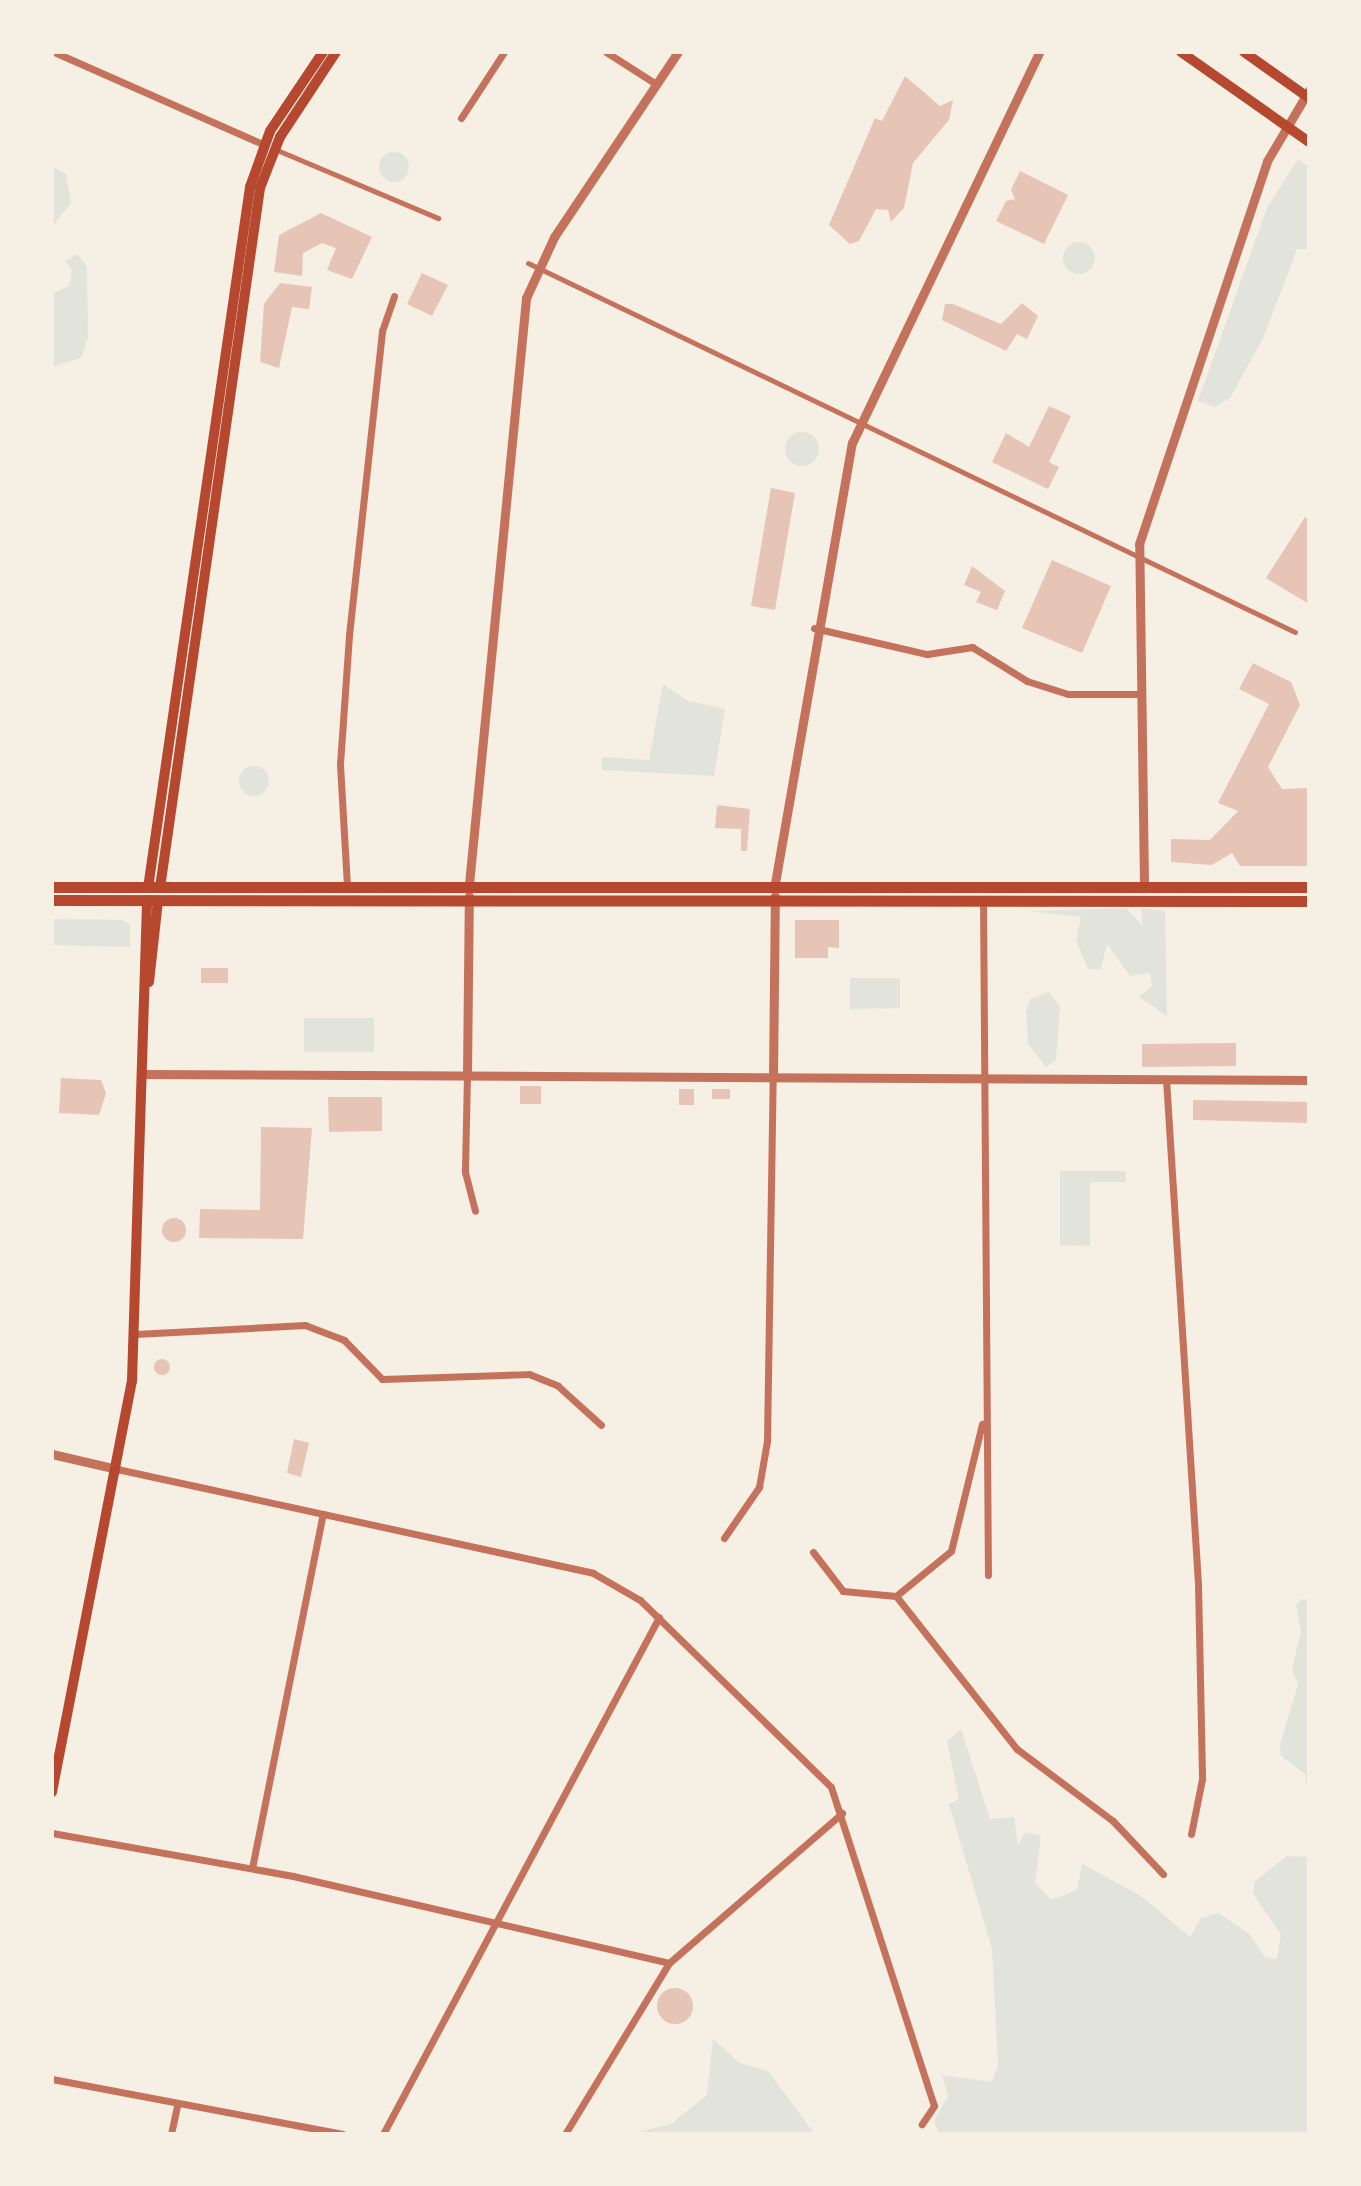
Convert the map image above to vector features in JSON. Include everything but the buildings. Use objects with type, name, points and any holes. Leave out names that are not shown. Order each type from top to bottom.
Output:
[{"type":"main road","points":[[52,1792],[117,1469],[135,1334],[141,1074],[153,894],[174,698],[237,261],[269,146],[323,52]]},
{"type":"main road","points":[[153,894],[186,699],[245,272],[269,146],[336,52]]},
{"type":"main road","points":[[1181,52],[1309,142]]},
{"type":"main road","points":[[1244,52],[1308,94]]},
{"type":"main road","points":[[174,698],[186,699]]},
{"type":"main road","points":[[1144,884],[1144,898]]},
{"type":"main road","points":[[52,887],[153,894],[1144,884],[1309,887]]},
{"type":"main road","points":[[52,900],[347,886],[469,890]]},
{"type":"main road","points":[[775,889],[983,897],[1309,901]]},
{"type":"street","points":[[461,118],[504,52]]},
{"type":"street","points":[[606,52],[656,84]]},
{"type":"street","points":[[475,1211],[465,1172],[469,890],[521,325],[532,266],[678,52]]},
{"type":"street","points":[[724,1538],[759,1487],[767,1441],[775,889],[814,628],[858,427],[1039,52]]},
{"type":"street","points":[[53,54],[438,218]]},
{"type":"street","points":[[1144,884],[1137,694],[1137,559],[1152,494],[1284,125],[1308,94]]},
{"type":"street","points":[[532,266],[858,427],[1295,632]]},
{"type":"street","points":[[347,886],[340,779],[349,635],[382,331],[394,296]]},
{"type":"street","points":[[814,628],[927,654],[972,647],[1027,681],[1068,694],[1137,694]]},
{"type":"street","points":[[983,897],[982,1422],[988,1575]]},
{"type":"street","points":[[141,1074],[1309,1080]]},
{"type":"street","points":[[1166,1079],[1198,1584],[1202,1779],[1191,1834]]},
{"type":"street","points":[[135,1334],[305,1325],[344,1340],[382,1379],[529,1374],[558,1386],[601,1425]]},
{"type":"street","points":[[813,1552],[843,1591],[896,1596],[951,1551],[982,1422]]},
{"type":"street","points":[[52,1454],[593,1573],[659,1617],[820,1770],[842,1813],[934,2106],[922,2124]]},
{"type":"street","points":[[252,1868],[323,1514]]},
{"type":"street","points":[[896,1596],[1005,1736],[1113,1821],[1163,1874]]},
{"type":"street","points":[[383,2134],[659,1617]]},
{"type":"street","points":[[565,2134],[669,1963],[842,1813]]},
{"type":"street","points":[[52,1833],[252,1868],[497,1919],[669,1963]]},
{"type":"street","points":[[52,2079],[343,2134]]},
{"type":"street","points":[[171,2134],[177,2105]]},
{"type":"shaded area","points":[[394,152],[405,156],[409,167],[405,178],[394,182],[383,178],[379,167],[383,156]]},
{"type":"shaded area","points":[[1298,159],[1309,167],[1309,249],[1297,249],[1264,336],[1230,398],[1215,407],[1198,401],[1267,208]]},
{"type":"shaded area","points":[[52,167],[66,174],[71,203],[54,224]]},
{"type":"shaded area","points":[[1079,242],[1090,247],[1095,258],[1090,269],[1079,274],[1068,269],[1063,258],[1068,247]]},
{"type":"shaded area","points":[[78,254],[87,267],[88,338],[81,358],[52,367],[52,294],[69,286],[72,270],[65,261]]},
{"type":"shaded area","points":[[802,432],[814,437],[819,449],[814,461],[802,466],[790,461],[785,449],[790,437]]},
{"type":"shaded area","points":[[663,684],[688,701],[725,709],[714,776],[602,770],[602,757],[649,760]]},
{"type":"shaded area","points":[[254,766],[260,767],[268,775],[268,787],[260,795],[254,796],[248,795],[240,787],[239,781],[240,775],[248,767]]},
{"type":"shaded area","points":[[1126,908],[1143,926],[1141,908],[1165,911],[1167,1016],[1139,997],[1152,986],[1150,973],[1130,976],[1107,944],[1101,969],[1088,969],[1076,940],[1081,917],[1030,911]]},
{"type":"shaded area","points":[[52,919],[122,920],[130,924],[130,947],[52,945]]},
{"type":"shaded area","points":[[850,978],[900,978],[900,1008],[850,1009]]},
{"type":"shaded area","points":[[1049,992],[1060,1007],[1056,1060],[1046,1067],[1028,1044],[1026,1012],[1030,999]]},
{"type":"shaded area","points":[[304,1018],[374,1018],[374,1052],[304,1052]]},
{"type":"shaded area","points":[[1060,1171],[1126,1171],[1126,1182],[1090,1182],[1090,1246],[1060,1245]]},
{"type":"shaded area","points":[[1302,1599],[1309,1600],[1309,1805],[1305,1774],[1281,1756],[1280,1744],[1298,1685],[1292,1669],[1301,1631],[1296,1605]]},
{"type":"shaded area","points":[[961,1729],[990,1819],[1014,1817],[1018,1845],[1025,1832],[1041,1836],[1035,1883],[1051,1900],[1077,1890],[1082,1864],[1141,1896],[1190,1937],[1201,1918],[1219,1913],[1249,1934],[1266,1958],[1277,1959],[1281,1934],[1253,1894],[1255,1881],[1287,1856],[1309,1857],[1309,2134],[939,2134],[934,2121],[948,2096],[942,2075],[992,2082],[998,2065],[992,1949],[949,1804],[959,1799],[947,1741]]},
{"type":"shaded area","points":[[713,2039],[740,2063],[768,2071],[813,2132],[832,2134],[630,2134],[671,2124],[707,2095]]}]
